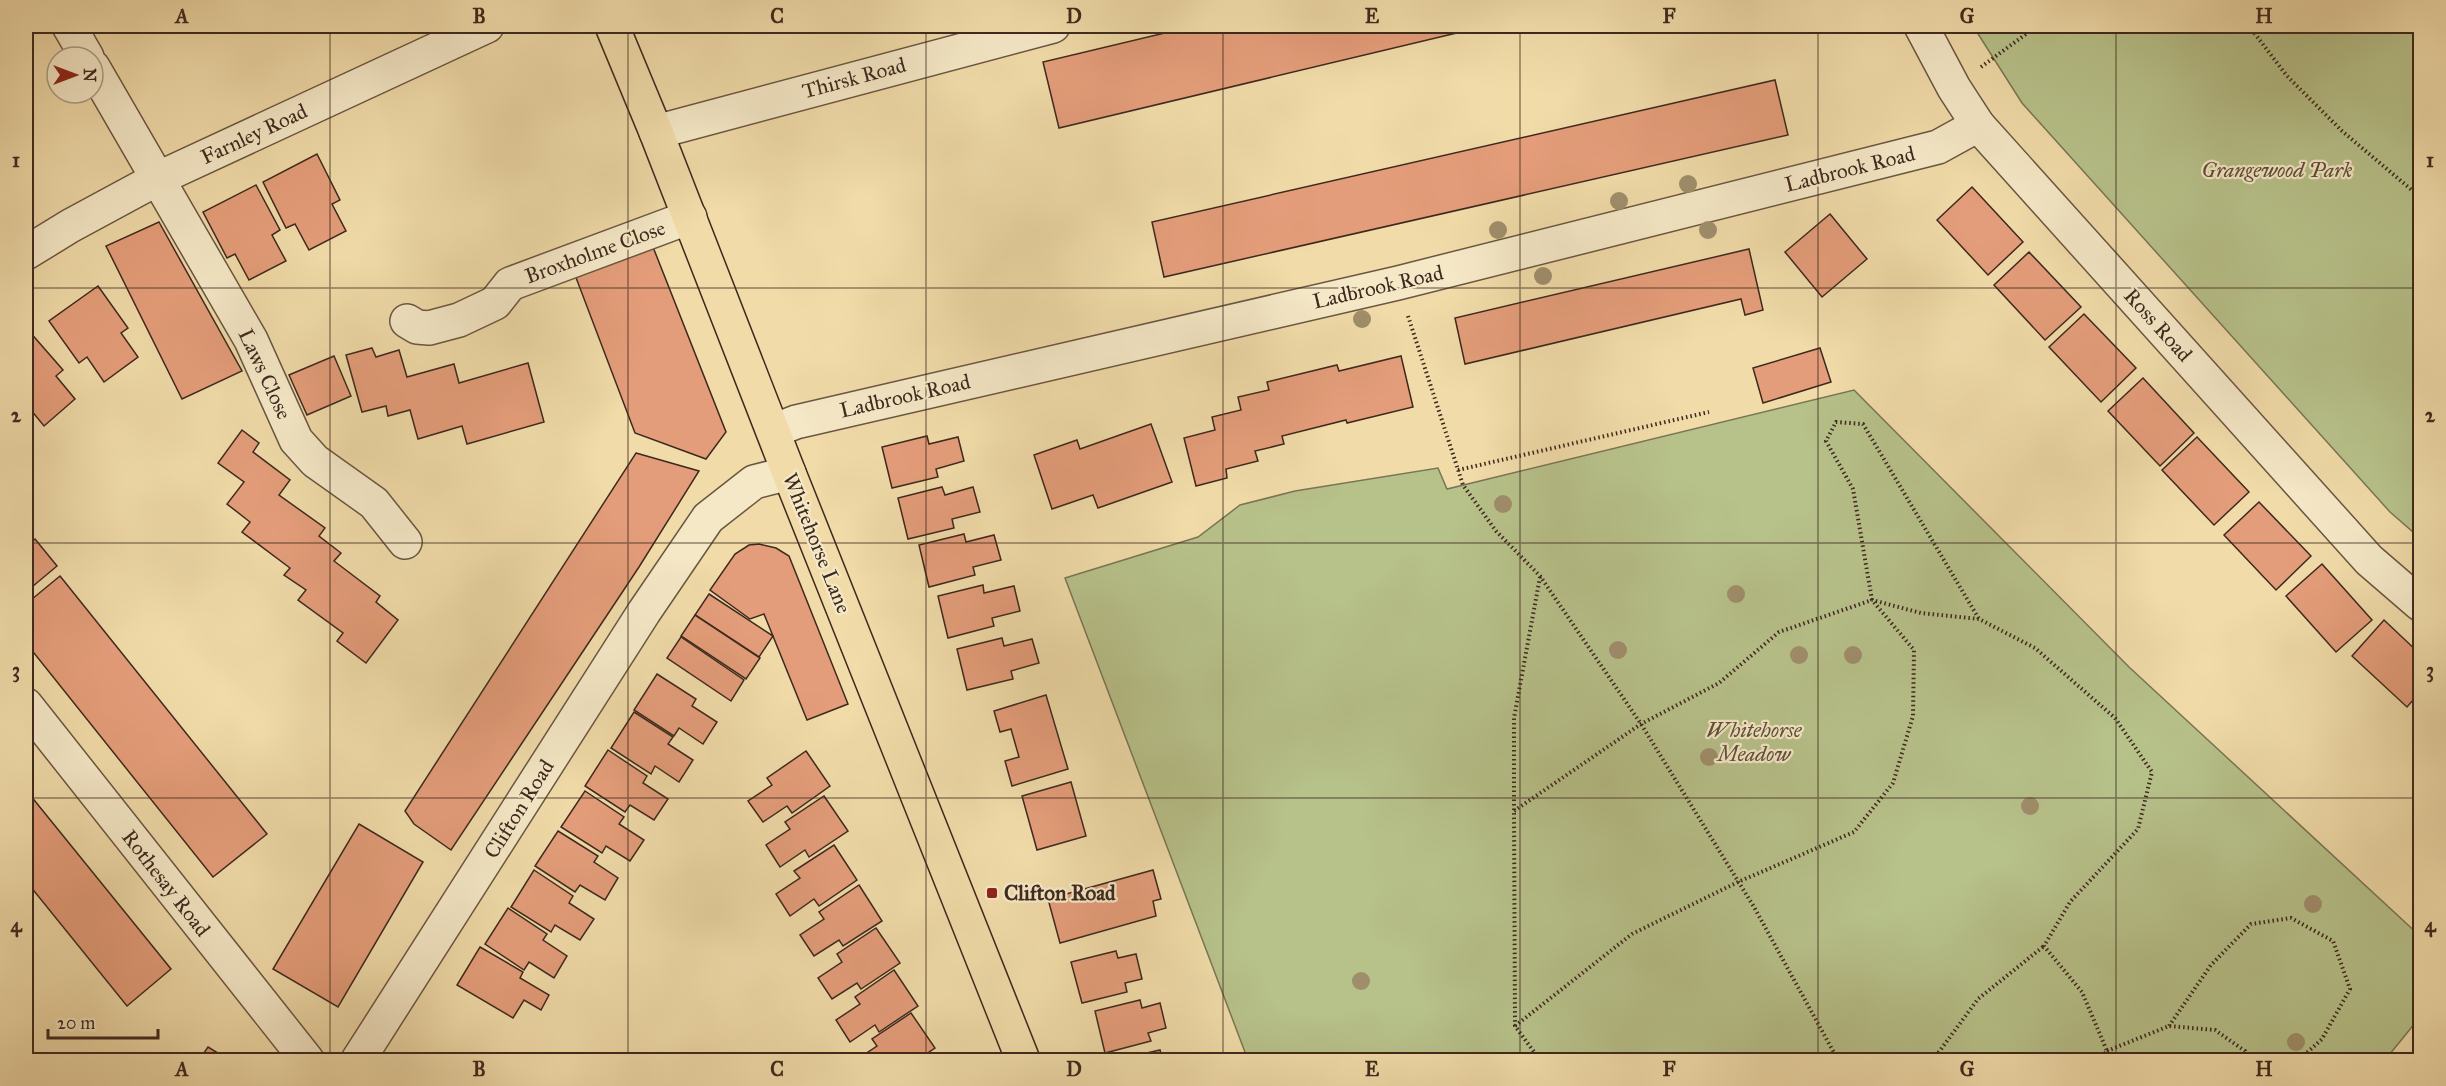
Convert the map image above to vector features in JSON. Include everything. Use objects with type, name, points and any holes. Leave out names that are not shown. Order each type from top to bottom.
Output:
[{"type":"main road","name":"Whitehorse Lane","points":[[612,26],[690,217],[789,473],[1023,1060]]},
{"type":"street","points":[[69,26],[80,45]]},
{"type":"street","name":"Farnley Road","points":[[26,253],[70,226],[157,179],[488,26]]},
{"type":"street","name":"Thirsk Road","points":[[656,132],[1053,26]]},
{"type":"street","name":"Ross Road","points":[[1922,26],[1954,88],[1978,125],[2369,560],[2421,604]]},
{"type":"street","name":"Laws Close","points":[[105,88],[251,340],[296,440],[315,461],[374,502],[405,542]]},
{"type":"street","name":"Ladbrook Road","points":[[773,431],[796,422],[1398,283],[1938,147],[1978,125]]},
{"type":"street","name":"Broxholme Close","points":[[406,321],[417,327],[429,328],[459,320],[495,303],[510,284],[690,217]]},
{"type":"street","name":"Clifton Road","points":[[358,1060],[644,612],[708,518],[754,482],[789,473]]},
{"type":"street","name":"Rothesay Road","points":[[26,705],[307,1060]]},
{"type":"path","points":[[1954,88],[2037,26]]},
{"type":"path","points":[[2249,26],[2287,76],[2342,131],[2421,197]]},
{"type":"path","points":[[1398,283],[1463,485],[1496,531],[1540,576],[1641,724],[1738,882],[1838,1060]]},
{"type":"path","points":[[1458,470],[1709,412]]},
{"type":"path","points":[[1515,1026],[1632,934],[1738,882],[1854,832],[1893,783],[1913,716],[1914,650],[1872,600],[1853,489],[1826,441],[1836,422],[1863,424],[1979,619]]},
{"type":"path","points":[[1540,576],[1514,718],[1515,1026],[1540,1060]]},
{"type":"path","points":[[1514,811],[1641,724],[1719,683],[1779,632],[1872,600],[1921,613],[1979,619],[2035,648],[2115,718],[2152,772],[2138,829],[2070,902],[2044,946],[1978,999],[1933,1060]]},
{"type":"path","points":[[2169,1026],[2211,965],[2251,924],[2291,918],[2333,941],[2350,989],[2322,1039],[2299,1060]]},
{"type":"path","points":[[2044,946],[2082,992],[2107,1051],[2121,1060]]},
{"type":"path","points":[[2099,1060],[2107,1051],[2169,1026],[2215,1030],[2245,1051],[2248,1060]]},
{"type":"green space","name":"Grangewood Park","points":[[1973,26],[2420,26],[2420,538],[2390,512],[2022,103]]},
{"type":"green space","name":"Whitehorse Meadow","points":[[1854,390],[2129,667],[2420,936],[2420,1017],[2385,1060],[1248,1060],[1065,578],[1198,537],[1240,505],[1295,491],[1438,468],[1447,489]]},
{"type":"building","points":[[1194,26],[1486,26],[1059,128],[1043,62]]},
{"type":"building","points":[[1775,80],[1788,135],[1164,277],[1152,222]]},
{"type":"building","points":[[317,154],[340,200],[332,204],[346,231],[309,250],[295,224],[286,228],[263,182]]},
{"type":"building","points":[[256,185],[280,230],[272,235],[286,261],[249,280],[235,254],[227,258],[203,212]]},
{"type":"building","points":[[1972,187],[2023,242],[1988,275],[1937,220]]},
{"type":"building","points":[[1830,214],[1867,259],[1822,297],[1785,252]]},
{"type":"building","points":[[159,222],[242,371],[182,399],[106,246]]},
{"type":"building","points":[[653,247],[726,432],[706,459],[635,433],[575,275]]},
{"type":"building","points":[[1749,249],[1763,310],[1745,315],[1741,299],[1465,364],[1455,318]]},
{"type":"building","points":[[2029,252],[2081,307],[2045,340],[1994,285]]},
{"type":"building","points":[[98,286],[128,328],[121,333],[138,357],[104,382],[87,357],[79,363],[49,321]]},
{"type":"building","points":[[2084,314],[2136,368],[2101,402],[2049,347]]},
{"type":"building","points":[[29,331],[63,370],[56,376],[75,399],[44,426],[26,404],[26,334]]},
{"type":"building","points":[[372,348],[376,357],[399,350],[407,377],[454,364],[459,383],[528,363],[544,422],[467,444],[462,426],[418,439],[410,410],[388,416],[386,406],[362,412],[346,355]]},
{"type":"building","points":[[1820,348],[1831,382],[1763,403],[1753,368]]},
{"type":"building","points":[[334,356],[351,396],[307,415],[289,375]]},
{"type":"building","points":[[1401,356],[1413,407],[1282,436],[1284,444],[1255,451],[1258,461],[1226,469],[1227,478],[1196,486],[1184,438],[1215,430],[1212,417],[1241,410],[1238,397],[1269,390],[1267,382],[1337,365],[1339,371]]},
{"type":"building","points":[[2143,378],[2194,433],[2160,466],[2108,411]]},
{"type":"building","points":[[1151,424],[1172,482],[1098,508],[1093,495],[1052,509],[1034,455],[1077,440],[1080,449]]},
{"type":"building","points":[[242,430],[259,443],[253,452],[290,480],[279,495],[325,528],[319,536],[341,553],[334,561],[380,596],[376,602],[398,620],[366,663],[337,641],[343,633],[298,600],[306,590],[284,575],[290,568],[242,532],[250,522],[227,504],[244,482],[218,463]]},
{"type":"building","points":[[927,436],[929,444],[958,437],[964,461],[936,469],[938,477],[892,488],[882,447]]},
{"type":"building","points":[[2197,437],[2249,492],[2214,525],[2162,470]]},
{"type":"building","points":[[636,453],[699,471],[639,567],[451,850],[414,824],[405,811]]},
{"type":"building","points":[[942,487],[945,495],[973,487],[980,512],[952,519],[954,528],[908,539],[898,498]]},
{"type":"building","points":[[2259,502],[2311,556],[2276,590],[2224,535]]},
{"type":"building","points":[[964,534],[966,542],[994,535],[1001,560],[973,567],[975,575],[929,587],[919,545]]},
{"type":"building","points":[[35,539],[57,566],[26,592],[26,547]]},
{"type":"building","points":[[759,544],[776,548],[789,556],[848,704],[807,720],[764,614],[750,619],[710,590],[735,554],[749,545]]},
{"type":"building","points":[[2322,564],[2372,620],[2336,652],[2286,596]]},
{"type":"building","points":[[60,576],[267,834],[213,877],[26,643],[26,604]]},
{"type":"building","points":[[983,585],[984,593],[1014,586],[1020,611],[992,618],[994,626],[948,638],[938,596]]},
{"type":"building","points":[[709,594],[773,636],[759,657],[695,615]]},
{"type":"building","points":[[695,615],[760,658],[746,679],[681,636]]},
{"type":"building","points":[[2384,620],[2420,654],[2420,692],[2407,707],[2352,656]]},
{"type":"building","points":[[681,637],[744,680],[731,701],[667,658]]},
{"type":"building","points":[[1002,638],[1004,646],[1032,639],[1039,663],[1011,671],[1013,679],[967,690],[957,649]]},
{"type":"building","points":[[657,674],[696,699],[692,706],[717,722],[703,744],[679,728],[674,736],[634,710]]},
{"type":"building","points":[[1046,695],[1068,769],[1012,786],[1005,761],[1019,757],[1011,729],[1000,732],[994,711]]},
{"type":"building","points":[[634,712],[673,737],[668,744],[693,760],[679,782],[655,766],[651,774],[611,748]]},
{"type":"building","points":[[608,750],[647,776],[643,783],[668,799],[654,820],[630,805],[625,812],[585,786]]},
{"type":"building","points":[[806,751],[830,786],[792,813],[787,806],[763,822],[748,801],[772,785],[767,778]]},
{"type":"building","points":[[1071,782],[1086,836],[1037,850],[1022,796]]},
{"type":"building","points":[[26,790],[171,969],[127,1006],[26,881]]},
{"type":"building","points":[[585,791],[624,817],[619,824],[644,840],[630,861],[606,846],[602,853],[561,827]]},
{"type":"building","points":[[824,796],[848,831],[809,857],[805,850],[780,867],[766,845],[790,829],[785,822]]},
{"type":"building","points":[[359,824],[423,862],[338,1007],[273,969]]},
{"type":"building","points":[[558,831],[598,856],[594,862],[618,878],[605,900],[580,885],[575,892],[535,866]]},
{"type":"building","points":[[834,845],[857,880],[819,906],[814,899],[790,916],[776,894],[800,878],[794,871]]},
{"type":"building","points":[[534,870],[573,896],[569,903],[594,919],[580,940],[555,925],[551,932],[511,907]]},
{"type":"building","points":[[1153,870],[1161,899],[1153,901],[1156,916],[1060,943],[1048,899]]},
{"type":"building","points":[[859,885],[882,921],[843,946],[839,940],[814,956],[800,935],[824,919],[819,912]]},
{"type":"building","points":[[508,908],[547,934],[543,940],[567,956],[554,978],[529,962],[524,970],[485,944]]},
{"type":"building","points":[[876,928],[900,963],[861,989],[857,983],[832,999],[818,978],[842,962],[837,954]]},
{"type":"building","points":[[480,947],[523,972],[520,978],[549,995],[541,1010],[524,1000],[513,1018],[457,985]]},
{"type":"building","points":[[1116,951],[1118,958],[1136,954],[1142,979],[1125,983],[1127,992],[1082,1003],[1071,962]]},
{"type":"building","points":[[894,970],[918,1006],[879,1032],[875,1025],[850,1042],[836,1020],[860,1004],[855,997]]},
{"type":"building","points":[[1140,1000],[1142,1008],[1160,1003],[1166,1028],[1148,1033],[1151,1041],[1105,1053],[1095,1011]]},
{"type":"building","points":[[911,1013],[935,1048],[917,1060],[856,1060],[877,1046],[872,1039]]},
{"type":"building","points":[[208,1047],[229,1060],[199,1060]]},
{"type":"building","points":[[1160,1050],[1162,1057],[1180,1053],[1182,1060],[1117,1060]]},
{"type":"place","name":"Clifton Road","points":[[992,893]]}]
